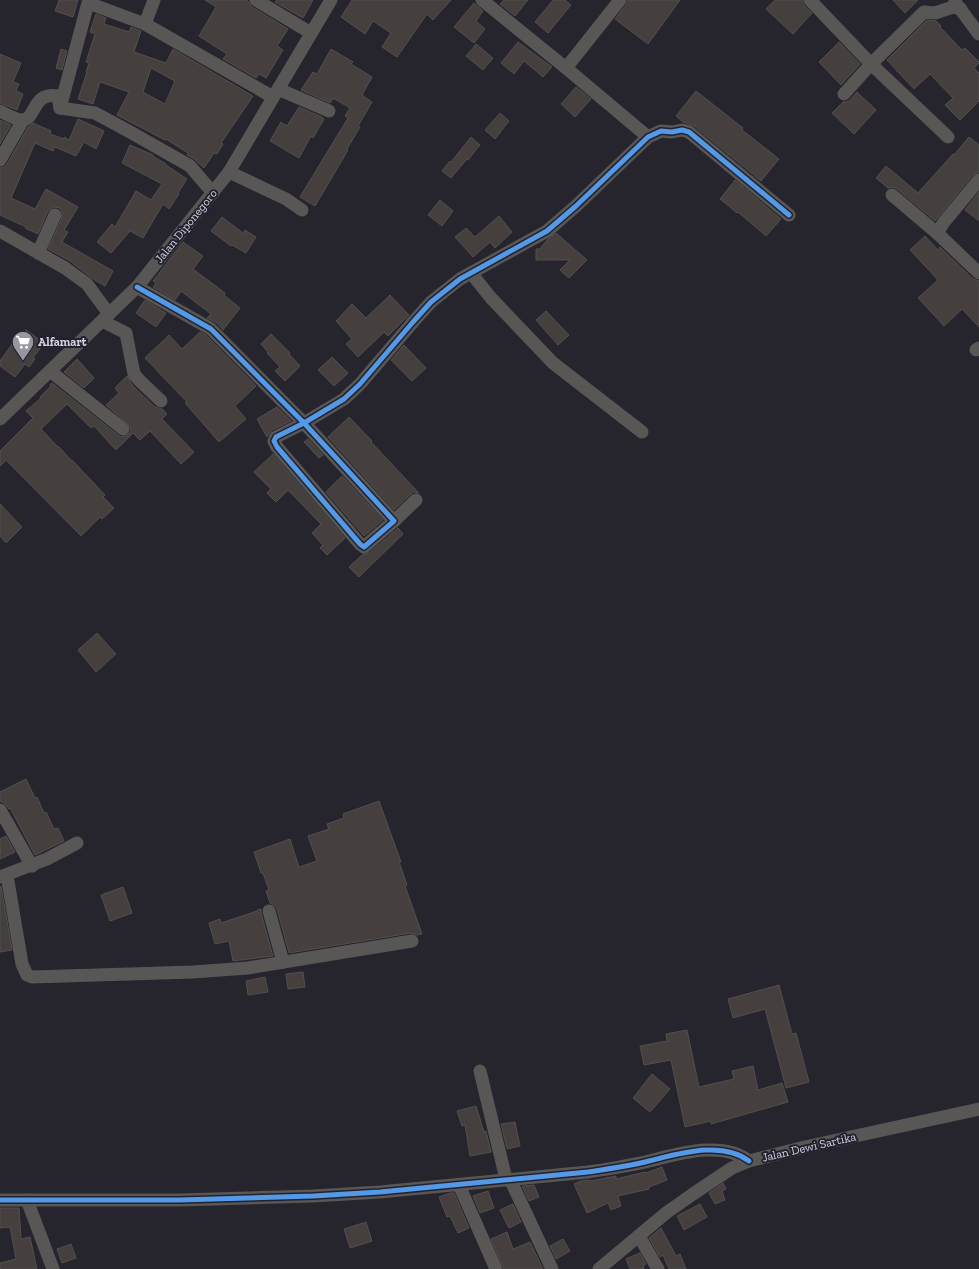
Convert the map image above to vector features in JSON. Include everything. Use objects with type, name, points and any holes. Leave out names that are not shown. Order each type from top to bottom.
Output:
[{"type":"street","points":[[146,24],[154,0]]},
{"type":"street","points":[[256,0],[311,33]]},
{"type":"street","name":"Jalan Diponegoro","points":[[2,413],[50,372],[137,287],[213,193],[229,172],[331,0]]},
{"type":"street","points":[[482,0],[648,137]]},
{"type":"street","points":[[566,68],[620,0]]},
{"type":"street","points":[[810,0],[871,64],[948,138]]},
{"type":"street","points":[[60,108],[89,1],[146,24],[276,93],[329,112]]},
{"type":"street","points":[[844,94],[871,64],[924,12],[935,13],[957,5],[979,34]]},
{"type":"street","points":[[0,111],[19,120],[23,120],[28,118],[41,98],[51,95],[58,96],[60,108]]},
{"type":"street","points":[[60,108],[95,114],[132,133],[190,166],[213,193]]},
{"type":"street","points":[[0,160],[23,120]]},
{"type":"street","points":[[416,500],[367,546],[364,547],[277,447],[274,441],[276,437],[304,423],[344,399],[360,384],[431,302],[460,279],[547,231],[576,206],[648,137],[661,131],[672,132],[682,130],[689,132],[789,215]]},
{"type":"street","points":[[229,172],[286,199],[302,210]]},
{"type":"street","points":[[937,233],[944,222],[979,180]]},
{"type":"street","points":[[892,195],[937,233],[979,273]]},
{"type":"street","points":[[38,253],[55,215]]},
{"type":"street","points":[[0,231],[65,268],[87,284],[105,318],[126,333],[134,374],[161,401]]},
{"type":"street","points":[[471,273],[491,298],[553,364],[642,432]]},
{"type":"street","points":[[137,287],[211,329],[304,423],[394,521]]},
{"type":"street","points":[[50,372],[123,429]]},
{"type":"street","points":[[0,810],[32,866]]},
{"type":"street","points":[[76,843],[32,866],[4,876],[22,964],[25,973],[29,976],[45,977],[192,972],[248,968],[412,941]]},
{"type":"street","points":[[269,911],[283,962]]},
{"type":"street","points":[[480,1071],[508,1179],[552,1269]]},
{"type":"street","name":"Jalan Dewi Sartika","points":[[599,1269],[666,1213],[732,1168],[749,1161],[805,1147],[979,1109]]},
{"type":"street","points":[[0,1200],[245,1199],[380,1192],[603,1170],[649,1162],[666,1156],[698,1150],[738,1153],[749,1161]]},
{"type":"street","points":[[460,1185],[496,1269]]},
{"type":"street","points":[[27,1200],[53,1269]]},
{"type":"street","points":[[639,1236],[658,1269]]},
{"type":"building","points":[[59,0],[78,0],[73,17],[55,11]]},
{"type":"building","points":[[205,0],[247,0],[252,7],[288,29],[277,46],[283,50],[266,78],[259,74],[256,78],[223,59],[227,54],[199,36],[216,7]]},
{"type":"building","points":[[277,0],[313,0],[303,18],[275,2]]},
{"type":"building","points":[[352,0],[451,0],[433,20],[427,14],[397,57],[382,47],[391,33],[373,21],[365,34],[341,17]]},
{"type":"building","points":[[504,0],[528,0],[515,16],[500,4]]},
{"type":"building","points":[[553,0],[565,0],[571,5],[548,33],[535,22]]},
{"type":"building","points":[[628,0],[680,0],[648,44],[615,19]]},
{"type":"building","points":[[775,0],[802,0],[804,5],[812,13],[793,34],[766,9]]},
{"type":"building","points":[[893,0],[918,0],[905,13]]},
{"type":"building","points":[[474,3],[483,11],[476,21],[485,29],[474,43],[454,27]]},
{"type":"building","points":[[96,14],[106,18],[104,24],[129,32],[131,27],[141,31],[134,52],[166,63],[173,49],[253,96],[221,143],[223,144],[217,154],[214,153],[204,168],[187,155],[188,153],[166,139],[165,140],[117,115],[129,92],[100,82],[93,104],[78,99],[87,72],[89,63],[86,62],[95,34],[90,32]],"holes":[[[151,68],[175,81],[165,104],[143,92]]]},
{"type":"building","points":[[927,20],[936,21],[962,50],[965,48],[979,62],[974,68],[979,73],[979,101],[960,120],[945,105],[953,98],[930,74],[914,89],[887,60]]},
{"type":"building","points":[[518,42],[552,67],[543,77],[524,61],[514,74],[501,63]]},
{"type":"building","points":[[839,42],[860,64],[841,85],[819,62]]},
{"type":"building","points":[[476,44],[493,58],[483,70],[466,56]]},
{"type":"building","points":[[61,49],[67,51],[62,70],[56,68]]},
{"type":"building","points":[[331,49],[353,62],[351,64],[372,77],[362,95],[372,102],[358,126],[360,127],[347,149],[348,150],[315,206],[300,197],[348,118],[345,116],[350,108],[333,98],[330,103],[301,90],[313,72],[317,74]]},
{"type":"building","points":[[0,54],[21,63],[13,82],[19,84],[16,91],[23,94],[17,110],[0,103]]},
{"type":"building","points":[[576,87],[591,99],[575,117],[561,104]]},
{"type":"building","points":[[696,91],[779,159],[761,181],[694,126],[683,122],[676,116]]},
{"type":"building","points":[[857,92],[876,110],[854,134],[832,113],[843,102],[850,100]]},
{"type":"building","points":[[299,107],[324,119],[313,138],[311,136],[299,158],[270,141],[281,122],[287,126]]},
{"type":"building","points":[[500,113],[509,121],[495,139],[485,130]]},
{"type":"building","points":[[78,119],[104,131],[96,149],[84,142],[76,156],[55,147],[53,151],[35,143],[11,198],[35,209],[46,189],[78,207],[64,230],[68,232],[62,242],[113,271],[105,286],[93,279],[70,261],[48,249],[62,218],[62,211],[59,208],[54,207],[48,211],[38,234],[0,215],[0,168],[7,164],[28,127],[33,123],[51,131],[50,134],[64,139],[64,137],[69,140]]},
{"type":"building","points":[[0,120],[11,125],[0,144]]},
{"type":"building","points":[[471,137],[480,145],[451,178],[442,171]]},
{"type":"building","points":[[969,137],[979,145],[979,172],[973,175],[935,221],[897,189],[893,187],[888,188],[876,178],[886,166],[918,193]]},
{"type":"building","points":[[130,145],[153,155],[187,179],[169,209],[163,204],[143,238],[130,231],[111,253],[97,242],[112,224],[115,227],[136,191],[151,200],[162,184],[122,163]]},
{"type":"building","points":[[735,180],[781,219],[766,236],[720,199]]},
{"type":"building","points":[[979,192],[979,221],[965,210]]},
{"type":"building","points":[[440,200],[453,211],[442,226],[428,215]]},
{"type":"building","points":[[499,216],[512,232],[495,248],[490,242],[473,257],[455,237],[466,228],[475,237]]},
{"type":"building","points":[[222,217],[243,233],[245,230],[256,237],[246,253],[232,245],[231,246],[211,231]]},
{"type":"building","points":[[556,233],[587,260],[569,278],[560,270],[570,260],[536,260],[536,249],[540,249],[547,240]]},
{"type":"building","points":[[925,236],[938,250],[940,247],[973,279],[979,281],[979,327],[962,309],[944,326],[918,298],[938,280],[910,250]]},
{"type":"building","points":[[183,242],[203,256],[193,269],[225,293],[224,295],[240,308],[223,330],[217,323],[207,318],[211,314],[181,291],[175,300],[153,287],[156,283],[153,281]]},
{"type":"building","points":[[390,295],[409,315],[388,336],[384,332],[358,357],[346,344],[352,339],[336,321],[352,304],[366,318]]},
{"type":"building","points":[[145,300],[166,313],[156,327],[136,313]]},
{"type":"building","points":[[546,311],[569,335],[558,345],[536,320]]},
{"type":"building","points":[[26,330],[44,343],[33,358],[35,359],[29,367],[25,364],[15,377],[0,366],[0,361],[13,343],[15,345]]},
{"type":"building","points":[[200,332],[206,335],[256,386],[235,406],[246,419],[219,442],[185,403],[187,402],[145,358],[169,335],[182,349]]},
{"type":"building","points":[[271,334],[290,353],[289,354],[300,366],[285,381],[275,371],[280,367],[261,344]]},
{"type":"building","points":[[404,345],[426,368],[412,381],[391,360]]},
{"type":"building","points":[[332,357],[348,373],[334,386],[318,370]]},
{"type":"building","points":[[77,359],[94,378],[84,388],[64,372]]},
{"type":"building","points":[[127,376],[133,386],[155,407],[162,409],[167,414],[162,419],[194,452],[181,464],[150,431],[140,440],[133,433],[116,450],[94,426],[91,428],[67,404],[41,429],[105,495],[103,497],[114,508],[102,519],[100,517],[81,536],[6,460],[0,466],[0,451],[33,418],[26,411],[41,398],[40,397],[52,383],[118,435],[122,437],[126,436],[131,431],[130,426],[106,405],[119,393],[115,388]]},
{"type":"building","points":[[277,407],[291,421],[272,430],[267,437],[257,419]]},
{"type":"building","points":[[349,417],[419,493],[414,492],[411,494],[394,510],[328,437]]},
{"type":"building","points":[[308,439],[323,455],[319,458],[304,442]]},
{"type":"building","points":[[273,454],[345,538],[327,555],[320,548],[323,545],[312,533],[321,524],[288,490],[276,502],[267,493],[271,489],[254,472]]},
{"type":"building","points":[[342,476],[383,520],[364,536],[326,492]]},
{"type":"building","points":[[0,504],[22,527],[6,543],[0,536]]},
{"type":"building","points":[[398,528],[403,534],[359,577],[349,567],[362,555],[369,553]]},
{"type":"building","points":[[97,633],[116,654],[96,672],[78,650]]},
{"type":"building","points":[[26,779],[35,798],[37,797],[44,813],[46,812],[54,829],[58,828],[64,841],[35,855],[10,808],[9,809],[0,801],[0,792]]},
{"type":"building","points":[[379,801],[401,862],[399,862],[407,885],[405,886],[422,934],[417,935],[411,933],[289,953],[277,909],[270,903],[266,891],[269,890],[254,852],[290,839],[299,867],[317,861],[308,836],[329,829],[327,824],[344,818],[343,814]]},
{"type":"building","points":[[6,836],[15,852],[0,859],[0,839]]},
{"type":"building","points":[[1,886],[12,950],[0,952],[0,887]]},
{"type":"building","points":[[123,887],[132,913],[110,921],[101,895]]},
{"type":"building","points":[[261,909],[273,956],[233,961],[229,941],[215,944],[209,923],[220,919],[221,923]]},
{"type":"building","points":[[303,972],[305,987],[288,989],[286,974]]},
{"type":"building","points":[[265,977],[268,992],[248,995],[246,981]]},
{"type":"building","points":[[779,985],[792,1034],[796,1033],[809,1082],[786,1088],[765,1009],[733,1018],[728,999]]},
{"type":"building","points":[[687,1030],[699,1087],[734,1079],[732,1071],[753,1066],[758,1090],[782,1083],[788,1102],[711,1124],[711,1121],[685,1127],[671,1060],[644,1065],[640,1046],[667,1041],[666,1034]]},
{"type":"building","points":[[652,1074],[670,1089],[650,1112],[633,1098]]},
{"type":"building","points":[[476,1106],[484,1132],[486,1131],[491,1152],[470,1156],[465,1125],[462,1126],[457,1111]]},
{"type":"building","points":[[515,1122],[520,1146],[507,1149],[501,1124]]},
{"type":"building","points":[[662,1167],[667,1180],[649,1187],[649,1189],[618,1196],[621,1206],[611,1210],[608,1203],[587,1213],[574,1184],[581,1181],[591,1181],[616,1176],[616,1179],[646,1173]]},
{"type":"building","points":[[723,1183],[726,1189],[722,1191],[725,1200],[715,1204],[709,1193]]},
{"type":"building","points":[[534,1185],[539,1197],[529,1201],[522,1186]]},
{"type":"building","points":[[488,1191],[494,1208],[480,1213],[473,1196]]},
{"type":"building","points":[[454,1193],[469,1228],[458,1233],[450,1216],[447,1217],[439,1197]]},
{"type":"building","points":[[513,1204],[521,1222],[509,1228],[500,1210]]},
{"type":"building","points":[[700,1204],[707,1217],[684,1230],[677,1216]]},
{"type":"building","points":[[0,1208],[19,1208],[21,1239],[30,1237],[37,1269],[0,1269],[0,1263],[16,1259],[10,1227],[0,1228]]},
{"type":"building","points":[[366,1222],[372,1241],[350,1248],[344,1229]]},
{"type":"building","points":[[661,1228],[676,1256],[680,1254],[686,1269],[669,1269],[663,1255],[660,1257],[649,1238]]},
{"type":"building","points":[[507,1232],[513,1249],[530,1242],[543,1269],[504,1269],[491,1239]]},
{"type":"building","points":[[563,1239],[570,1251],[556,1259],[550,1246]]},
{"type":"building","points":[[71,1244],[76,1258],[62,1263],[57,1249]]},
{"type":"building","points":[[640,1253],[646,1264],[643,1266],[644,1269],[630,1269],[626,1259]]},
{"type":"cycle path","points":[[137,287],[211,329],[304,423],[394,521],[364,547],[277,447],[274,441],[276,437],[304,423],[344,399],[360,384],[431,302],[460,279],[547,231],[576,206],[648,137],[661,131],[672,132],[682,130],[689,132],[789,215]]},
{"type":"cycle path","points":[[0,1200],[180,1200],[313,1196],[380,1192],[588,1172],[626,1166],[700,1150],[726,1151],[749,1161]]},
{"type":"place","name":"Alfamart","points":[[23,362]]}]
